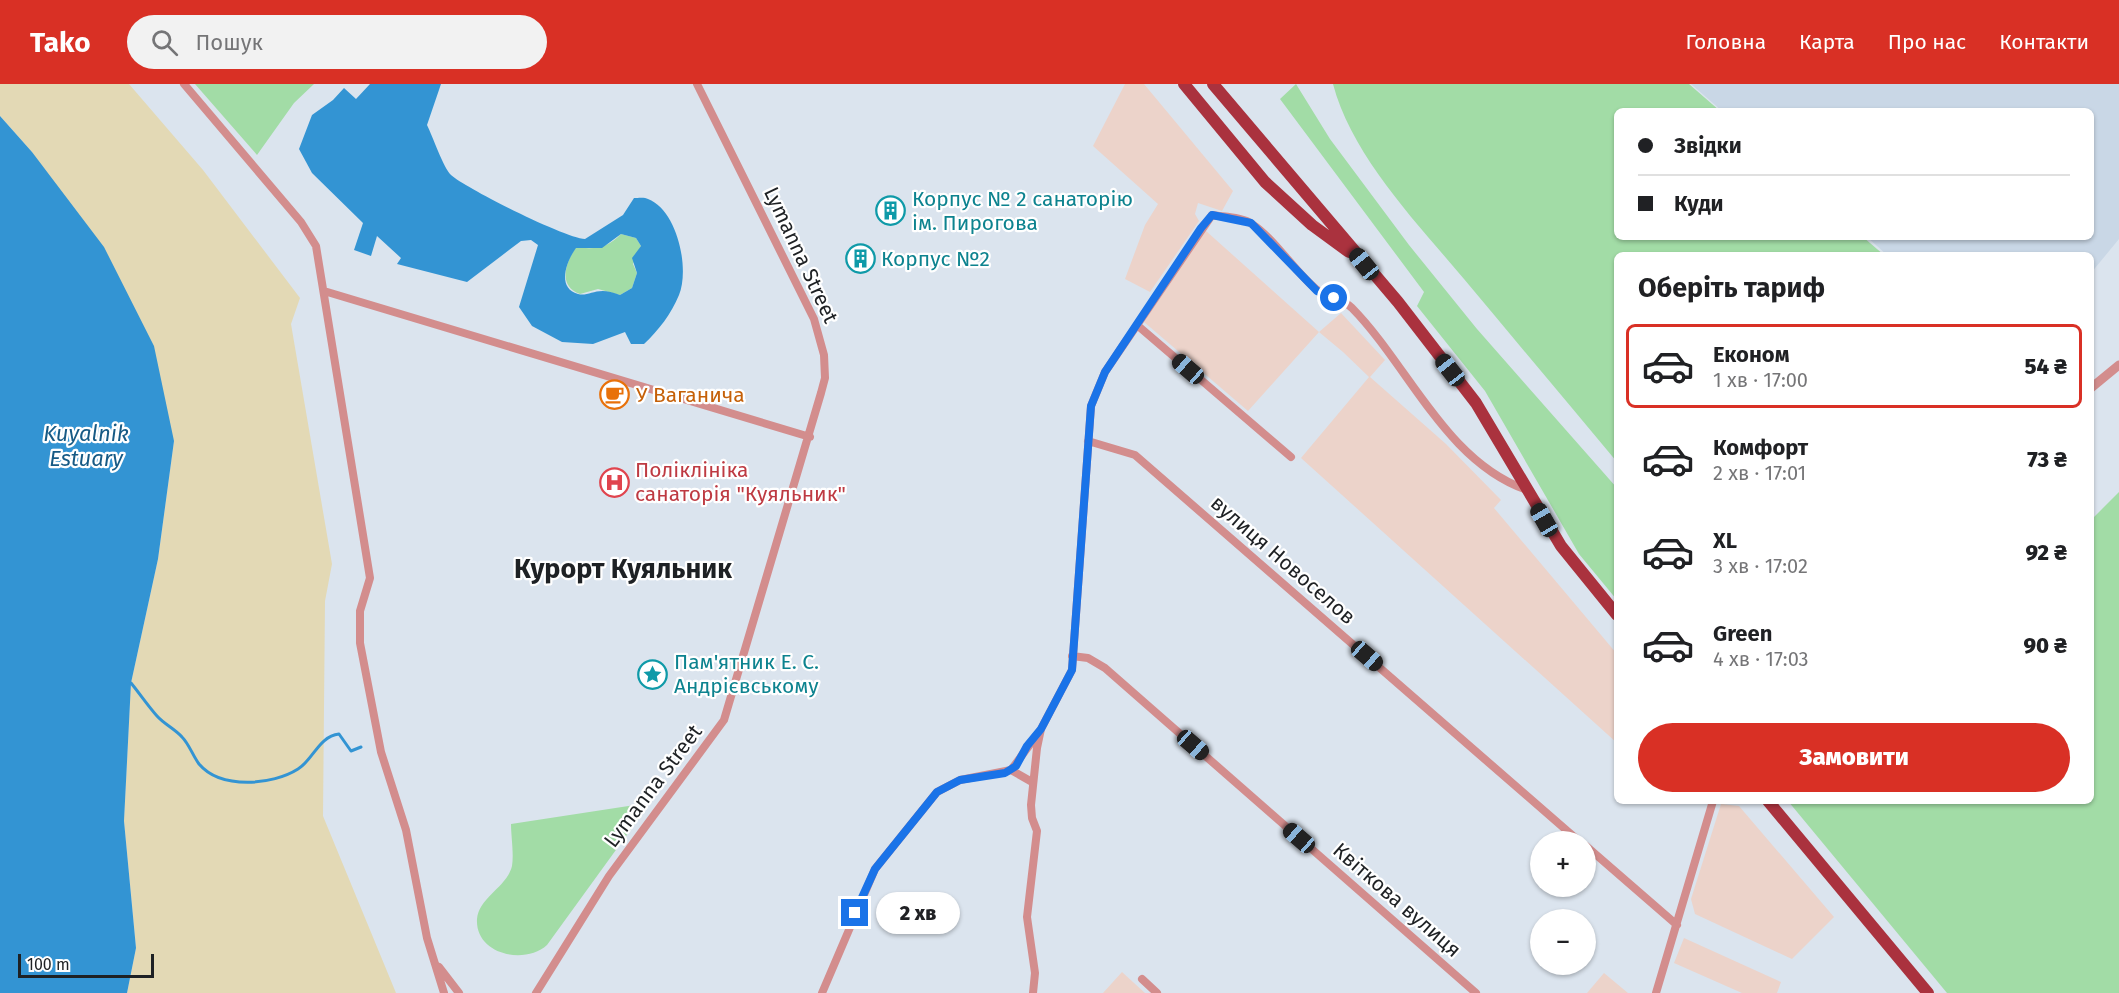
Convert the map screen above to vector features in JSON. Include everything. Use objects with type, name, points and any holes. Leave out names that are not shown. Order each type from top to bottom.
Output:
[{"type":"highway","points":[[1184,84],[1265,182],[1312,225],[1364,264]]},
{"type":"highway","points":[[1213,84],[1398,302],[1476,404],[1562,546],[1614,611]]},
{"type":"highway","points":[[1770,804],[1928,993]]},
{"type":"street","points":[[184,84],[314,240],[370,578],[360,610],[360,643],[381,752],[406,830],[427,938],[444,993]]},
{"type":"street","name":"Lymanna Street","points":[[536,993],[609,876],[724,720],[810,437],[825,378],[822,343],[803,296],[697,84]]},
{"type":"street","points":[[1011,770],[1041,729],[1072,670],[1091,406],[1105,372],[1212,215],[1251,223],[1317,291],[1350,305],[1395,358],[1407,382],[1471,455],[1503,482],[1527,490]]},
{"type":"street","points":[[324,291],[810,437]]},
{"type":"street","points":[[1137,325],[1291,457]]},
{"type":"street","points":[[2094,386],[2119,365]]},
{"type":"street","name":"вулиця Новоселов","points":[[1088,441],[1135,455],[1567,831]]},
{"type":"street","name":"Квіткова вулиця","points":[[1072,656],[1088,658],[1105,668],[1476,993]]},
{"type":"street","points":[[1063,663],[1072,670]]},
{"type":"street","points":[[1033,993],[1035,973],[1027,917],[1037,838],[1032,819],[1032,782],[1041,729]]},
{"type":"street","points":[[822,993],[875,869],[937,792],[960,780],[1011,770],[1032,782]]},
{"type":"street","points":[[1656,993],[1712,804]]},
{"type":"street","points":[[1596,855],[1677,925]]},
{"type":"street","points":[[436,963],[459,993]]},
{"type":"street","points":[[1142,979],[1157,993]]},
{"type":"shaded area","points":[[1125,84],[1144,84],[1233,191],[1222,211],[1198,203],[1195,214],[1199,221],[1150,292],[1125,279],[1145,225],[1158,204],[1093,146]]},
{"type":"shaded area","points":[[1691,84],[2119,84],[2119,239],[2094,269],[2094,252],[1884,252],[1870,240],[2094,240],[2094,108],[1719,108]]},
{"type":"shaded area","points":[[1206,231],[1319,332],[1248,411],[1144,322]]},
{"type":"shaded area","points":[[1341,313],[1385,360],[1370,377],[1446,444],[1501,500],[1494,508],[1614,650],[1614,740],[1301,458],[1369,377],[1319,332]]},
{"type":"shaded area","points":[[1721,804],[1739,806],[1834,917],[1792,959],[1695,914],[1691,899]]},
{"type":"shaded area","points":[[1684,938],[1781,982],[1777,993],[1742,993],[1674,963]]},
{"type":"shaded area","points":[[1122,972],[1145,993],[1103,993]]},
{"type":"shaded area","points":[[1604,973],[1628,993],[1587,993]]},
{"type":"green space","points":[[195,84],[314,84],[294,103],[257,155]]},
{"type":"green space","points":[[1296,84],[1330,139],[1409,245],[1477,329],[1614,485],[1614,596],[1579,554],[1485,391],[1417,306],[1424,292],[1280,99]]},
{"type":"green space","points":[[1333,84],[1689,84],[1717,108],[1614,108],[1614,240],[1866,240],[1880,252],[1614,252],[1614,458],[1388,188],[1370,163],[1342,111]]},
{"type":"green space","points":[[621,234],[636,238],[641,246],[633,264],[637,273],[632,288],[620,295],[598,289],[580,294],[573,290],[568,285],[566,273],[569,260],[576,247],[600,247]]},
{"type":"green space","points":[[2119,492],[2119,993],[1947,993],[1790,804],[2094,804],[2094,517]]},
{"type":"green space","points":[[635,805],[642,814],[547,945],[538,951],[515,955],[503,953],[484,941],[477,919],[483,904],[505,880],[512,866],[511,824]]},
{"type":"sand","points":[[0,84],[129,84],[203,170],[300,298],[291,324],[332,564],[325,601],[323,816],[396,993],[127,993],[136,948],[124,821],[131,683],[158,559],[174,441],[32,152],[0,116]]},
{"type":"water","points":[[370,84],[441,84],[427,125],[441,159],[451,175],[516,212],[574,237],[585,239],[623,215],[634,198],[647,198],[658,205],[667,215],[673,227],[682,256],[683,270],[679,295],[655,333],[644,344],[631,344],[625,332],[593,344],[562,342],[532,326],[519,307],[538,245],[531,240],[521,241],[467,282],[397,264],[401,258],[377,236],[371,256],[354,250],[363,223],[312,173],[299,149],[312,115],[333,100],[344,88],[356,99]],"holes":[[[621,234],[636,238],[641,246],[632,258],[637,273],[632,288],[620,295],[605,291],[578,294],[567,285],[565,272],[576,248],[602,248]]]},
{"type":"water","name":"Kuyalnik Estuary","points":[[0,116],[32,152],[104,247],[154,346],[174,441],[158,559],[131,683],[124,821],[136,948],[127,993],[0,993]]},
{"type":"waterway","points":[[131,683],[157,716],[179,734],[199,764],[220,778],[247,782],[275,779],[298,769],[326,739],[339,734],[351,751],[361,747]]},
{"type":"place","name":"Корпус № 2 санаторію ім. Пирогова","points":[[891,211]]},
{"type":"place","name":"Корпус №2","points":[[860,259]]},
{"type":"place","name":"У Ваганича","points":[[615,395]]},
{"type":"place","name":"Поліклініка санаторія \"Куяльник\"","points":[[614,482]]},
{"type":"place","name":"Пам'ятник Е. С. Андрієвському","points":[[653,674]]},
{"type":"district","name":"Курорт Куяльник","points":[[623,569]]},
{"type":"route","points":[[855,913],[882,858],[937,792],[960,780],[1005,773],[1016,766],[1027,746],[1041,729],[1072,670],[1091,406],[1105,372],[1201,228],[1212,215],[1251,223],[1317,291],[1334,298]]}]
